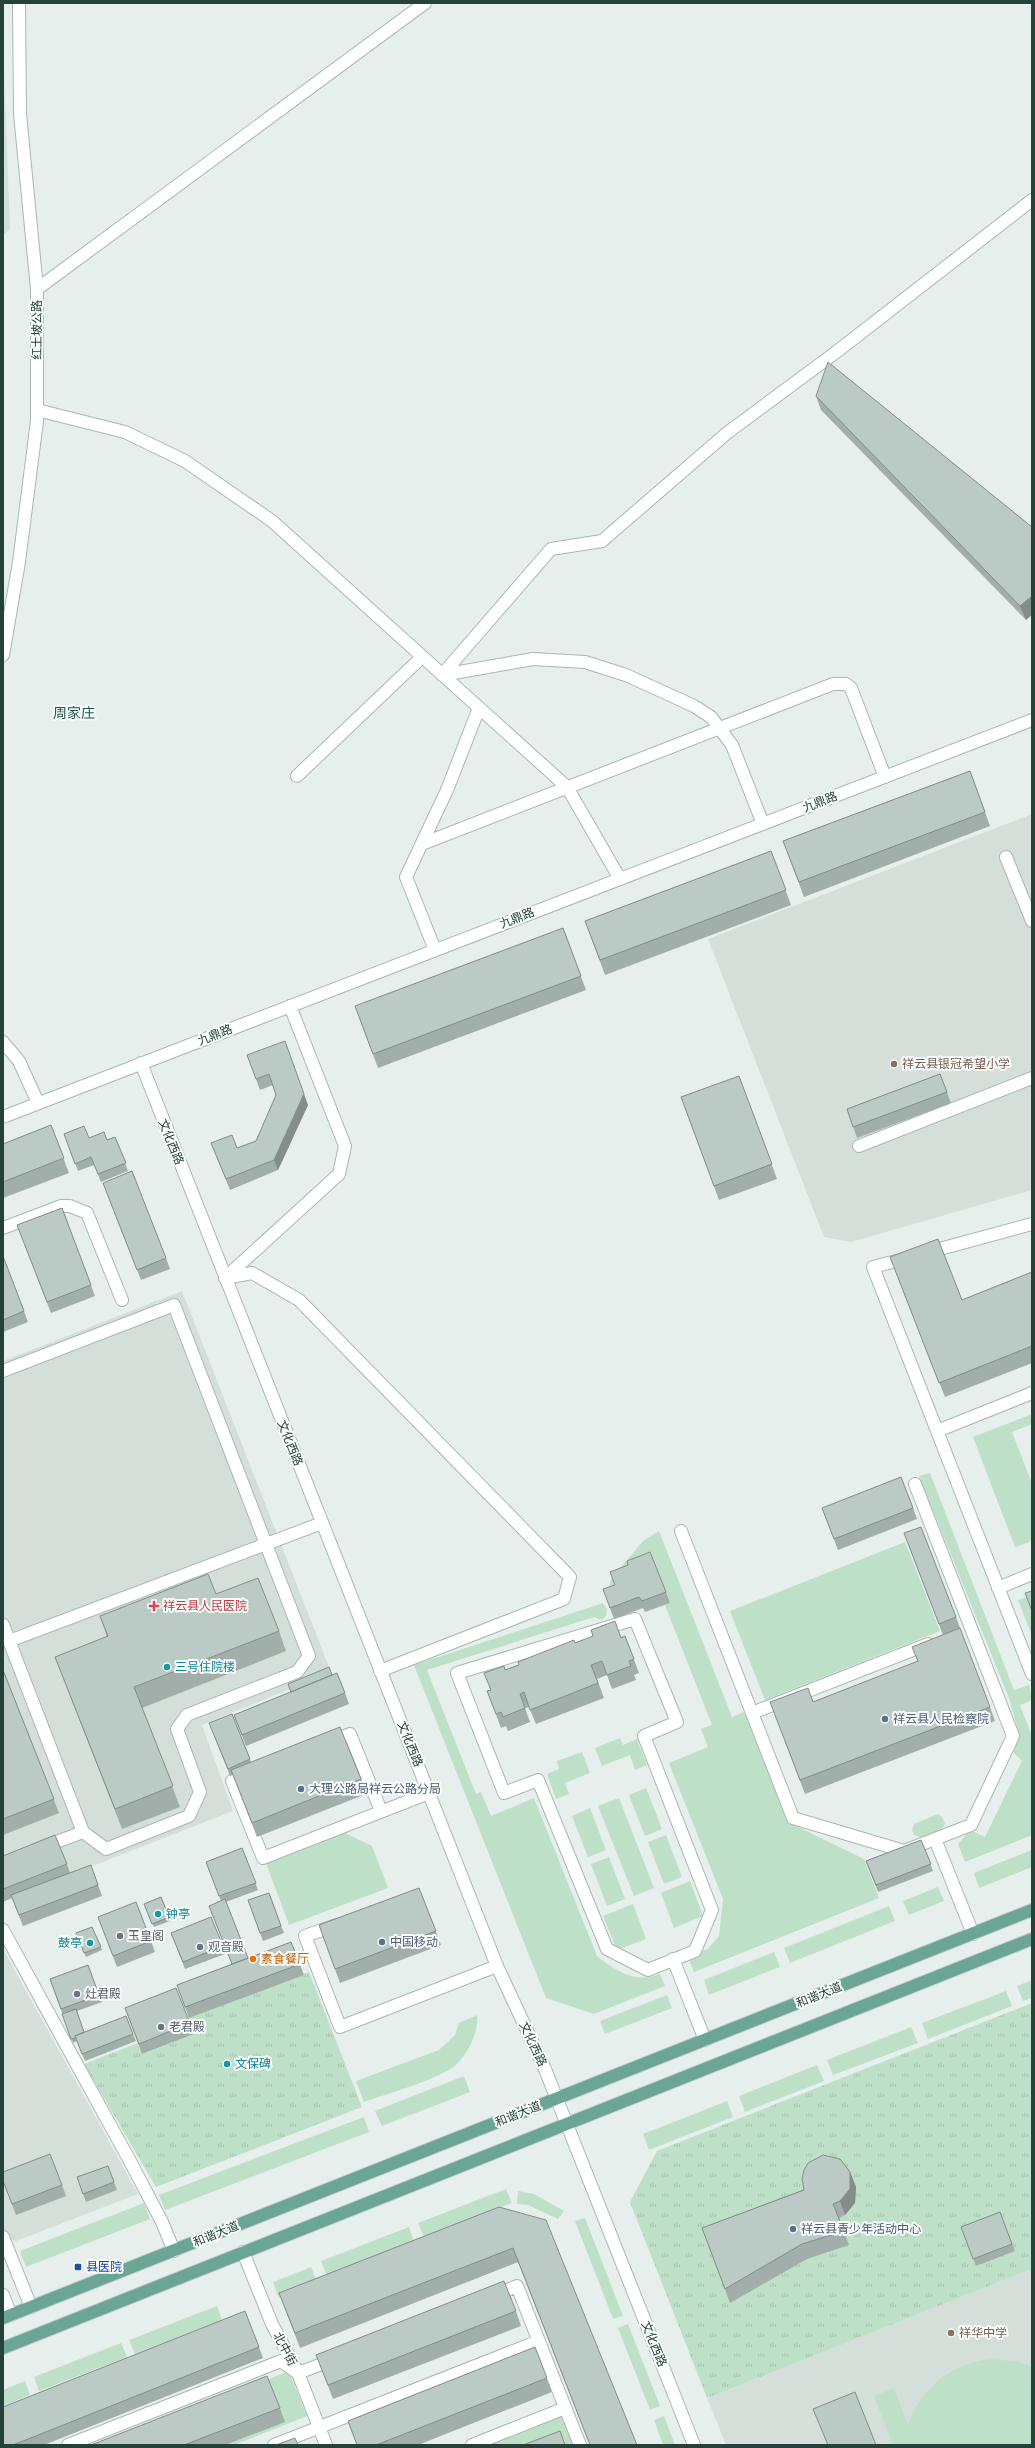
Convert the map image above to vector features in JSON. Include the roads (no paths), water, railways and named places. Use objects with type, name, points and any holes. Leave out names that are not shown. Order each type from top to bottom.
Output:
[{"type":"main road","name":"和谐大道","points":[[7,2317],[1032,1910]]},
{"type":"main road","points":[[3,2348],[1032,1940]]},
{"type":"street","name":"红土坡公路","points":[[3,655],[20,554],[37,410],[37,289],[20,114],[19,3]]},
{"type":"street","points":[[37,289],[425,3]]},
{"type":"street","points":[[442,675],[551,549],[602,541],[727,433],[835,353],[1032,200]]},
{"type":"street","points":[[37,410],[125,432],[185,461],[272,521],[567,787],[620,879]]},
{"type":"street","points":[[296,776],[422,657]]},
{"type":"street","points":[[442,675],[533,658],[585,662],[626,675],[694,706],[711,717],[732,745],[763,824]]},
{"type":"street","points":[[422,844],[833,684],[846,684],[850,688],[885,777]]},
{"type":"street","points":[[435,950],[406,877],[447,790],[479,708]]},
{"type":"street","name":"九鼎路","points":[[3,1116],[1032,720]]},
{"type":"street","points":[[1006,857],[1032,921]]},
{"type":"street","points":[[225,1278],[339,1174],[345,1146],[290,1006]]},
{"type":"street","points":[[3,1042],[20,1061],[38,1103]]},
{"type":"street","name":"文化西路","points":[[141,1063],[497,1966],[556,2099],[694,2445]]},
{"type":"street","points":[[859,1146],[1032,1078]]},
{"type":"street","points":[[3,1228],[61,1206],[70,1206],[82,1210],[91,1219],[122,1300]]},
{"type":"street","points":[[1032,1224],[873,1267],[1032,1674]]},
{"type":"street","points":[[225,1278],[252,1273],[299,1300],[570,1577],[564,1599],[380,1671]]},
{"type":"street","points":[[3,1371],[174,1305],[310,1656],[297,1672],[187,1715],[177,1729],[200,1792],[189,1816],[106,1849],[83,1832],[3,1625]]},
{"type":"street","points":[[937,1431],[1032,1393]]},
{"type":"street","points":[[681,1531],[793,1818],[904,1851],[971,1825],[1013,1736],[915,1484]]},
{"type":"street","points":[[9,1641],[322,1523]]},
{"type":"street","points":[[998,1588],[1032,1574]]},
{"type":"street","points":[[636,1619],[676,1722],[644,1736],[712,1910],[694,1951],[673,1959],[648,1970],[607,1949],[538,1780],[504,1793],[457,1673],[636,1619]]},
{"type":"street","points":[[956,1633],[971,1627]]},
{"type":"street","points":[[752,1713],[942,1639]]},
{"type":"street","points":[[321,1746],[350,1734],[381,1811]]},
{"type":"street","points":[[262,1769],[232,1781],[263,1858],[429,1793]]},
{"type":"street","points":[[32,1851],[83,1832]]},
{"type":"street","points":[[935,1839],[972,1934]]},
{"type":"street","points":[[346,1921],[305,1936],[340,2027],[497,1966]]},
{"type":"street","points":[[3,1930],[135,2170],[162,2222],[174,2251]]},
{"type":"street","points":[[673,1959],[705,2040]]},
{"type":"street","points":[[3,2237],[31,2307]]},
{"type":"street","name":"北中街","points":[[243,2252],[272,2324],[298,2373],[326,2445]]},
{"type":"street","points":[[481,2301],[517,2286],[580,2445]]},
{"type":"street","points":[[3,2295],[7,2317]]},
{"type":"street","points":[[274,2445],[539,2341]]},
{"type":"street","points":[[68,2445],[281,2362],[298,2373],[349,2353]]},
{"type":"street","points":[[472,2445],[565,2408]]},
{"type":"place","name":"祥云县银冠希望小学","points":[[894,1064]]},
{"type":"place","name":"祥云县人民医院","points":[[154,1606]]},
{"type":"place","name":"三号住院楼","points":[[167,1667]]},
{"type":"place","name":"祥云县人民检察院","points":[[885,1719]]},
{"type":"place","name":"大理公路局祥云公路分局","points":[[301,1789]]},
{"type":"place","name":"钟亭","points":[[158,1914]]},
{"type":"place","name":"玉皇阁","points":[[120,1936]]},
{"type":"place","name":"中国移动","points":[[382,1942]]},
{"type":"place","name":"鼓亭","points":[[90,1943]]},
{"type":"place","name":"观音殿","points":[[200,1947]]},
{"type":"place","name":"素食餐厅","points":[[253,1959]]},
{"type":"place","name":"灶君殿","points":[[77,1994]]},
{"type":"place","name":"老君殿","points":[[161,2027]]},
{"type":"place","name":"文保碑","points":[[227,2064]]},
{"type":"place","name":"祥云县青少年活动中心","points":[[793,2229]]},
{"type":"place","name":"县医院","points":[[78,2267]]},
{"type":"place","name":"祥华中学","points":[[951,2333]]},
{"type":"district","name":"周家庄","points":[[74,713]]}]
